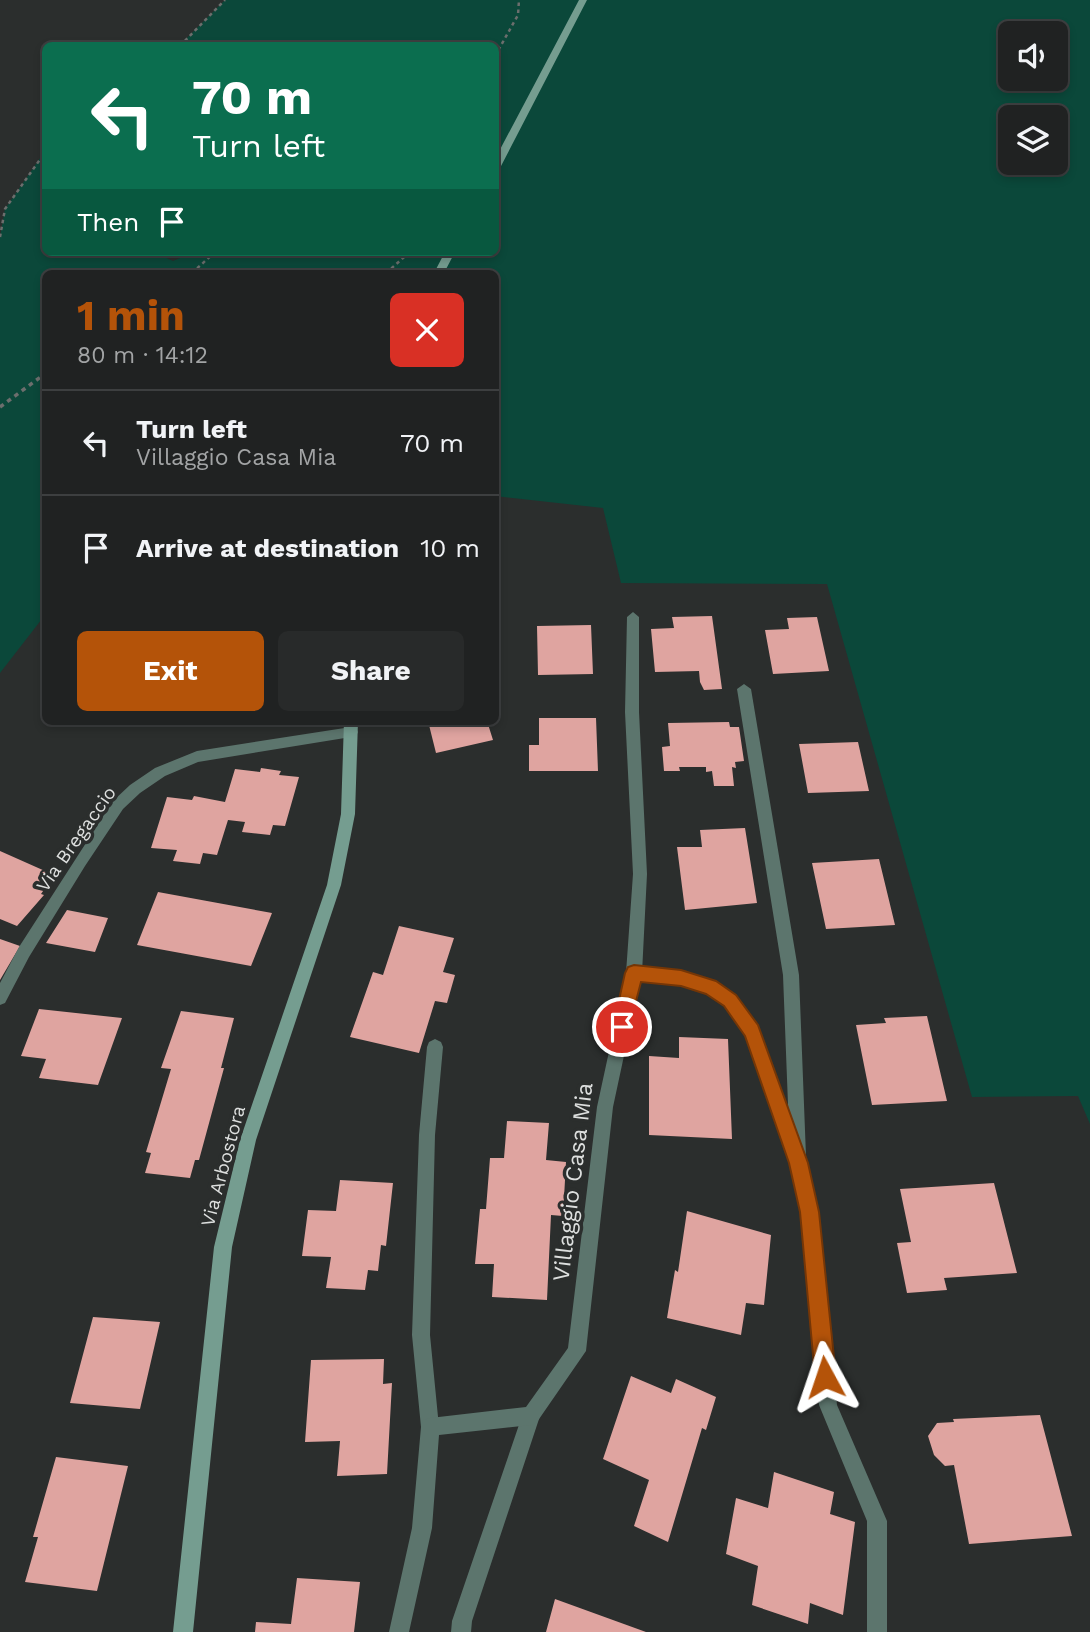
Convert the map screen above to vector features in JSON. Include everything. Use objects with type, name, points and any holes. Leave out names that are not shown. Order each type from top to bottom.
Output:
[{"type":"street","points":[[499,161],[583,0]]},
{"type":"street","name":"Villaggio Casa Mia","points":[[461,1632],[462,1621],[531,1416],[577,1350],[605,1107],[634,973],[640,874],[632,712],[633,617]]},
{"type":"street","points":[[744,689],[791,975],[798,1163]]},
{"type":"street","name":"Via Bregaccio","points":[[0,998],[24,952],[80,862],[118,805],[135,789],[160,772],[197,757],[351,726]]},
{"type":"street","name":"Via Arbostora","points":[[183,1632],[223,1247],[248,1140],[334,885],[348,814],[351,726]]},
{"type":"street","points":[[634,973],[681,978],[710,987],[730,1001],[752,1031],[798,1163],[809,1212],[828,1405],[877,1521],[877,1632]]},
{"type":"street","points":[[399,1632],[422,1528],[430,1427],[421,1335],[427,1135],[435,1047]]},
{"type":"street","points":[[430,1427],[531,1416]]},
{"type":"path","points":[[184,42],[225,0]]},
{"type":"path","points":[[499,49],[519,15],[519,0]]},
{"type":"path","points":[[0,237],[5,209],[42,157]]},
{"type":"path","points":[[195,270],[211,256]]},
{"type":"path","points":[[389,270],[405,256]]},
{"type":"path","points":[[0,407],[42,376]]},
{"type":"green space","points":[[225,0],[1090,0],[1090,1124],[1078,1096],[972,1097],[827,584],[621,583],[603,508],[499,496],[499,270],[42,270],[42,619],[0,673],[0,237],[5,209],[42,155],[42,256],[162,256],[173,261],[185,256],[499,256],[499,42],[183,42]]},
{"type":"building","points":[[712,616],[722,689],[704,690],[699,671],[655,672],[651,629],[674,628],[672,617]]},
{"type":"building","points":[[817,617],[829,671],[773,674],[765,630],[789,629],[787,618]]},
{"type":"building","points":[[591,625],[593,674],[538,675],[537,626]]},
{"type":"building","points":[[539,718],[596,718],[598,771],[529,771],[529,745],[539,745]]},
{"type":"building","points":[[729,722],[730,727],[739,727],[744,761],[735,762],[736,768],[732,767],[734,786],[714,786],[712,771],[706,772],[706,767],[679,767],[680,771],[664,771],[662,747],[670,746],[668,723]]},
{"type":"building","points":[[429,725],[488,725],[493,740],[436,753]]},
{"type":"building","points":[[858,742],[869,791],[808,793],[799,744]]},
{"type":"building","points":[[261,768],[281,771],[279,775],[299,777],[285,826],[273,825],[270,835],[242,832],[245,822],[228,820],[217,855],[203,853],[200,864],[173,861],[177,850],[151,848],[167,797],[192,800],[194,796],[225,802],[235,769],[260,772]]},
{"type":"building","points":[[745,828],[757,903],[685,910],[677,847],[702,847],[700,830]]},
{"type":"building","points":[[0,851],[54,875],[41,894],[44,895],[17,926],[0,919]]},
{"type":"building","points":[[879,859],[895,925],[826,929],[812,863]]},
{"type":"building","points":[[158,892],[272,913],[251,966],[137,945]]},
{"type":"building","points":[[67,910],[108,918],[95,952],[46,943]]},
{"type":"building","points":[[399,926],[454,938],[443,972],[455,975],[447,1003],[435,1001],[419,1053],[350,1037],[373,972],[383,975]]},
{"type":"building","points":[[0,939],[20,946],[0,980]]},
{"type":"building","points":[[39,1009],[122,1018],[98,1085],[39,1078],[46,1059],[21,1056]]},
{"type":"building","points":[[181,1011],[234,1018],[221,1068],[224,1068],[199,1160],[195,1160],[190,1178],[145,1173],[151,1153],[146,1152],[171,1069],[161,1068]]},
{"type":"building","points":[[927,1016],[947,1101],[872,1105],[856,1025],[886,1023],[884,1018]]},
{"type":"building","points":[[679,1037],[728,1039],[732,1139],[649,1135],[649,1056],[679,1058]]},
{"type":"building","points":[[507,1121],[549,1123],[546,1160],[566,1162],[563,1216],[551,1215],[547,1300],[492,1297],[494,1264],[475,1264],[480,1209],[486,1209],[490,1158],[504,1158]]},
{"type":"building","points":[[340,1180],[393,1183],[386,1246],[381,1245],[378,1271],[368,1270],[365,1290],[326,1288],[331,1257],[302,1256],[308,1210],[336,1211]]},
{"type":"building","points":[[994,1183],[1017,1273],[944,1278],[947,1290],[907,1293],[897,1243],[911,1242],[900,1189]]},
{"type":"building","points":[[687,1211],[771,1235],[764,1305],[746,1303],[741,1335],[667,1318],[675,1270],[678,1272]]},
{"type":"building","points":[[93,1317],[160,1322],[140,1409],[70,1403]]},
{"type":"building","points":[[384,1359],[383,1384],[392,1383],[387,1474],[337,1476],[340,1441],[305,1442],[311,1360]]},
{"type":"building","points":[[631,1376],[671,1393],[676,1379],[716,1397],[706,1430],[702,1428],[668,1542],[634,1526],[649,1480],[603,1459]]},
{"type":"building","points":[[1040,1415],[1072,1536],[969,1544],[954,1465],[945,1466],[934,1455],[928,1436],[937,1423],[954,1422],[953,1419]]},
{"type":"building","points":[[56,1457],[128,1466],[97,1591],[25,1582],[38,1537],[33,1537]]},
{"type":"building","points":[[774,1472],[834,1492],[830,1514],[855,1522],[843,1615],[810,1603],[808,1624],[752,1605],[758,1566],[726,1554],[736,1498],[768,1508]]},
{"type":"building","points":[[297,1578],[360,1582],[354,1632],[255,1632],[256,1622],[291,1624]]},
{"type":"building","points":[[555,1599],[646,1632],[546,1632]]},
{"type":"route","points":[[622,1027],[634,973],[681,978],[710,987],[730,1001],[752,1031],[798,1163],[809,1212],[825,1377]]}]
